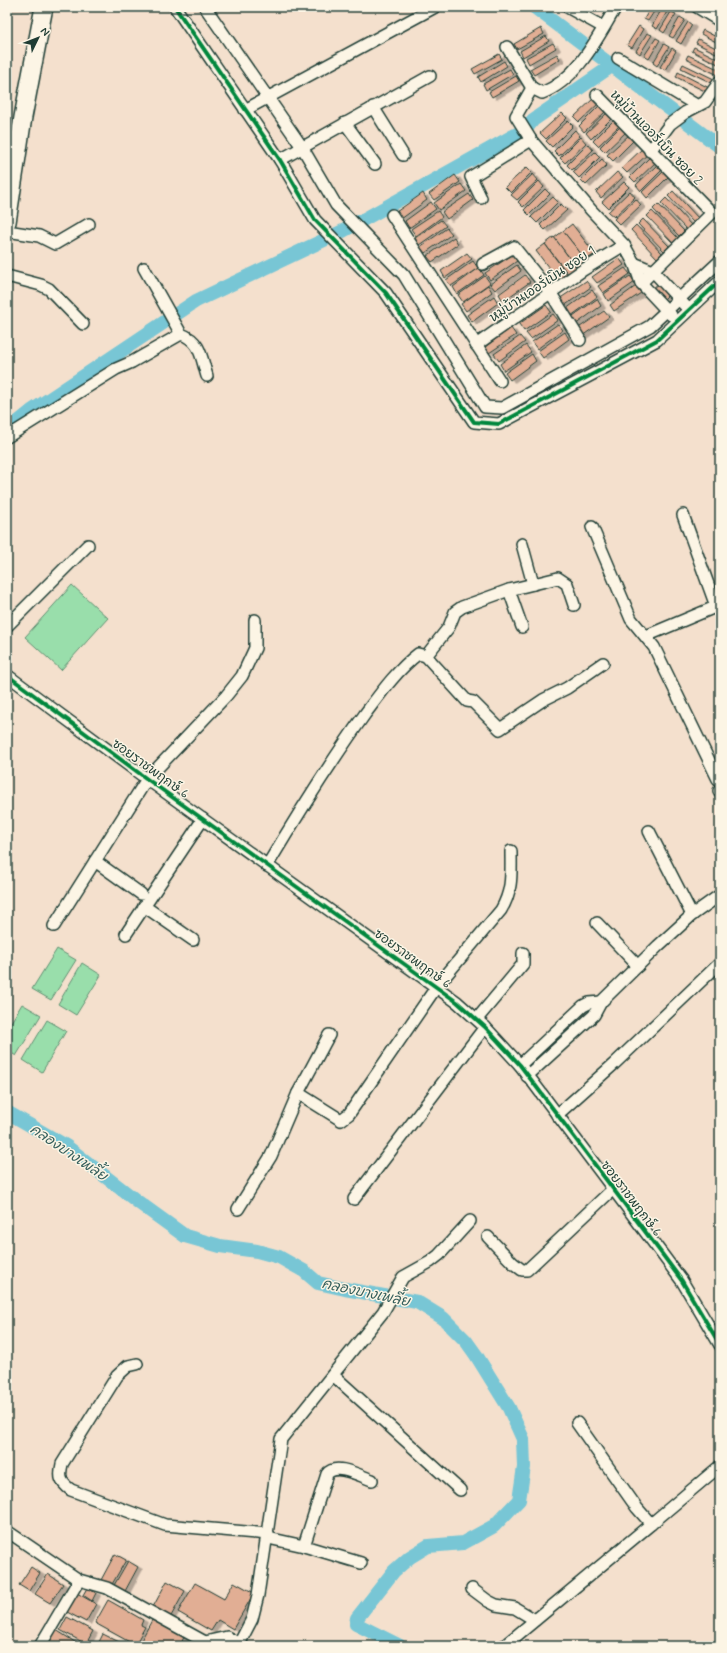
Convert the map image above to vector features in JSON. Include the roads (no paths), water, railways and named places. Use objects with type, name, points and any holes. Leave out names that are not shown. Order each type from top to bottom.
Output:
[{"type":"main road","points":[[7,222],[23,117],[44,7]]},
{"type":"street","points":[[175,7],[280,160],[315,220],[386,293],[474,422],[499,424],[657,340],[720,281]]},
{"type":"street","points":[[204,7],[302,147],[336,205],[372,240],[404,275],[485,407],[502,408],[650,326],[720,261]]},
{"type":"street","points":[[245,110],[435,7]]},
{"type":"street","points":[[567,7],[603,27]]},
{"type":"street","points":[[507,47],[532,88],[542,92],[554,88],[571,74],[580,63],[616,7]]},
{"type":"street","points":[[697,7],[720,21]]},
{"type":"street","points":[[618,58],[696,105]]},
{"type":"street","points":[[280,160],[430,76]]},
{"type":"street","points":[[650,151],[670,124],[696,105],[707,100],[720,81]]},
{"type":"street","points":[[532,88],[516,116],[531,139],[591,210],[624,245],[634,262],[641,283],[677,321]]},
{"type":"street","name":"หมู่บ้านเออร์เบิน ซอย 2","points":[[597,96],[712,214],[641,283]]},
{"type":"street","points":[[373,107],[403,155]]},
{"type":"street","points":[[346,123],[375,164]]},
{"type":"street","points":[[481,198],[471,177],[531,139]]},
{"type":"street","points":[[392,215],[500,381]]},
{"type":"street","points":[[7,231],[39,236],[55,244],[89,224]]},
{"type":"street","name":"หมู่บ้านเออร์เบิน ซอย 1","points":[[476,345],[550,292],[624,245]]},
{"type":"street","points":[[483,264],[514,247],[550,292],[580,340]]},
{"type":"street","points":[[634,262],[653,271],[690,310]]},
{"type":"street","points":[[144,268],[181,334],[191,338],[197,344],[207,376]]},
{"type":"street","points":[[7,276],[41,285],[49,289],[82,324]]},
{"type":"street","points":[[7,437],[116,369],[132,362],[181,334]]},
{"type":"street","points":[[646,636],[718,606],[683,515]]},
{"type":"street","points":[[592,527],[631,619],[654,647],[718,779]]},
{"type":"street","points":[[522,544],[533,584]]},
{"type":"street","points":[[7,626],[88,546]]},
{"type":"street","points":[[426,656],[443,635],[455,612],[509,590],[558,578],[567,584],[574,605]]},
{"type":"street","points":[[509,590],[522,627]]},
{"type":"street","points":[[54,926],[147,778],[226,696],[242,676],[255,648],[255,620]]},
{"type":"street","points":[[267,866],[308,798],[346,740],[382,692],[415,656],[419,654],[426,656],[467,701],[473,702],[500,729],[543,700],[567,688],[603,663]]},
{"type":"street","name":"ซอยราชพฤกษ์ 6","points":[[7,675],[267,866],[437,986],[477,1019],[520,1066],[613,1189],[682,1282],[720,1345]]},
{"type":"street","points":[[126,934],[203,819]]},
{"type":"street","points":[[649,831],[692,915]]},
{"type":"street","points":[[298,1093],[341,1120],[345,1118],[437,986],[501,910],[508,898],[511,886],[511,850]]},
{"type":"street","points":[[95,861],[141,894]]},
{"type":"street","points":[[528,1076],[594,1015],[601,1002],[692,915],[720,895]]},
{"type":"street","points":[[144,906],[193,940]]},
{"type":"street","points":[[597,924],[638,966]]},
{"type":"street","points":[[477,1019],[523,964],[523,952]]},
{"type":"street","points":[[557,1115],[614,1064],[720,963]]},
{"type":"street","points":[[520,1066],[583,1006],[589,1003],[601,1002]]},
{"type":"street","points":[[354,1199],[485,1027]]},
{"type":"street","points":[[238,1210],[271,1156],[298,1093],[329,1035]]},
{"type":"street","points":[[488,1236],[513,1263],[522,1270],[527,1270],[613,1189]]},
{"type":"street","points":[[7,1531],[79,1580],[107,1588],[204,1644],[227,1637],[241,1645],[252,1619],[258,1595],[268,1536],[281,1439],[388,1304],[398,1285],[406,1274],[430,1262],[439,1255],[470,1221]]},
{"type":"street","points":[[137,1364],[128,1366],[117,1376],[62,1464],[60,1474],[63,1484],[71,1490],[165,1525],[268,1536],[361,1564]]},
{"type":"street","points":[[333,1375],[460,1490]]},
{"type":"street","points":[[577,1423],[637,1508],[651,1524]]},
{"type":"street","points":[[504,1646],[720,1466]]},
{"type":"street","points":[[304,1546],[330,1470],[337,1468],[372,1480]]},
{"type":"street","points":[[40,1646],[79,1580]]},
{"type":"street","points":[[472,1589],[496,1605],[516,1608],[535,1620]]},
{"type":"waterway","points":[[534,7],[720,147]]},
{"type":"waterway","points":[[12,427],[33,410],[196,301],[343,231],[526,129],[533,120],[613,65]]},
{"type":"waterway","name":"คลองบางเพลี้ย","points":[[7,1112],[66,1146],[138,1202],[185,1236],[220,1246],[257,1251],[279,1257],[304,1271],[318,1283],[417,1302],[443,1318],[466,1341],[509,1408],[523,1439],[524,1467],[519,1500],[494,1526],[463,1543],[428,1546],[410,1557],[394,1571],[357,1618],[356,1624],[400,1646]]}]
